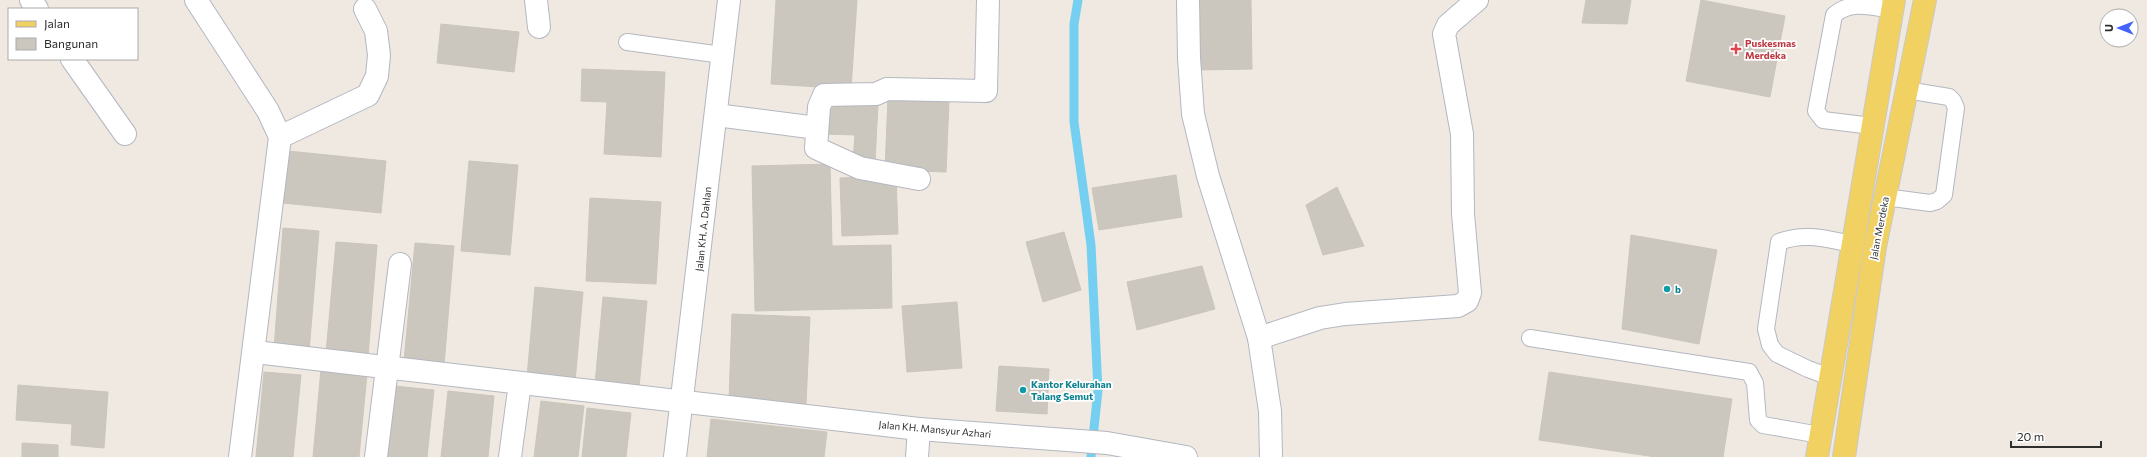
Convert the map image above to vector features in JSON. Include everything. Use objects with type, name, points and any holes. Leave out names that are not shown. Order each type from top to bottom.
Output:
[{"type":"main road","name":"Jalan Merdeka","points":[[1844,457],[1875,247],[1925,0]]},
{"type":"main road","points":[[1817,457],[1893,5]]},
{"type":"street","points":[[196,0],[268,111],[280,137],[255,352],[240,457]]},
{"type":"street","points":[[536,0],[539,27]]},
{"type":"street","name":"Jalan KH. A. Dahlan","points":[[676,457],[729,0]]},
{"type":"street","points":[[919,179],[860,168],[816,148],[819,107],[824,95],[876,94],[888,89],[986,91],[988,0]]},
{"type":"street","points":[[1188,0],[1189,58],[1194,114],[1208,176],[1259,338],[1270,411],[1271,457]]},
{"type":"street","points":[[1259,338],[1320,318],[1352,313],[1458,306],[1466,301],[1470,293],[1462,214],[1462,134],[1444,34],[1448,25],[1477,0]]},
{"type":"street","points":[[280,137],[368,95],[377,76],[379,55],[376,31],[368,3]]},
{"type":"street","points":[[73,60],[125,134]]},
{"type":"street","points":[[716,115],[817,128]]},
{"type":"street","points":[[376,457],[386,366],[400,264]]},
{"type":"street","name":"Jalan KH. Mansyur Azhari","points":[[255,352],[919,429],[1107,442],[1186,457]]},
{"type":"street","points":[[510,457],[520,383]]},
{"type":"street","points":[[917,457],[919,429]]},
{"type":"lane","points":[[1872,126],[1823,120],[1816,111],[1834,16],[1841,8],[1852,3],[1893,5]]},
{"type":"lane","points":[[627,42],[722,55]]},
{"type":"lane","points":[[1885,197],[1930,203],[1937,201],[1944,195],[1956,108],[1953,101],[1949,97],[1906,90]]},
{"type":"lane","points":[[1830,377],[1808,369],[1777,354],[1770,345],[1766,329],[1780,242],[1791,237],[1807,236],[1852,244]]},
{"type":"lane","points":[[1530,338],[1749,372],[1755,383],[1758,420],[1763,426],[1820,435]]},
{"type":"building","points":[[776,0],[857,0],[851,89],[771,84]]},
{"type":"building","points":[[1196,0],[1251,0],[1252,69],[1197,70]]},
{"type":"building","points":[[1586,0],[1631,0],[1627,24],[1582,23]]},
{"type":"building","name":"Puskesmas Merdeka","points":[[1701,0],[1785,16],[1770,97],[1686,81]]},
{"type":"building","points":[[441,24],[519,32],[514,72],[437,63]]},
{"type":"building","points":[[582,69],[665,72],[661,157],[604,154],[607,102],[581,101]]},
{"type":"building","points":[[888,97],[949,100],[946,172],[885,170]]},
{"type":"building","points":[[827,101],[878,104],[875,162],[853,161],[855,135],[825,134]]},
{"type":"building","points":[[288,151],[386,161],[381,213],[283,203]]},
{"type":"building","points":[[469,161],[518,165],[510,255],[461,251]]},
{"type":"building","points":[[830,164],[832,246],[891,245],[892,308],[755,311],[752,166]]},
{"type":"building","points":[[1176,175],[1182,217],[1099,230],[1092,188]]},
{"type":"building","points":[[896,176],[898,234],[842,236],[840,178]]},
{"type":"building","points":[[1337,187],[1364,246],[1323,255],[1306,205]]},
{"type":"building","points":[[590,198],[661,202],[656,284],[586,281]]},
{"type":"building","points":[[283,228],[319,231],[309,352],[274,349]]},
{"type":"building","points":[[1064,232],[1081,290],[1043,302],[1026,242]]},
{"type":"building","name":"b","points":[[1631,235],[1717,250],[1699,344],[1622,329]]},
{"type":"building","points":[[336,242],[377,245],[368,356],[326,353]]},
{"type":"building","points":[[415,243],[454,246],[444,365],[404,361]]},
{"type":"building","points":[[1202,266],[1215,309],[1137,330],[1127,282]]},
{"type":"building","points":[[535,287],[583,292],[575,382],[527,377]]},
{"type":"building","points":[[603,297],[647,301],[639,388],[595,384]]},
{"type":"building","points":[[957,302],[962,368],[907,372],[902,306]]},
{"type":"building","points":[[732,314],[810,317],[806,404],[729,401]]},
{"type":"building","name":"Kantor Kelurahan Talang Semut","points":[[999,366],[1049,369],[1047,414],[996,411]]},
{"type":"building","points":[[321,369],[367,374],[359,457],[313,457]]},
{"type":"building","points":[[264,372],[301,375],[293,457],[256,457]]},
{"type":"building","points":[[1549,372],[1732,399],[1723,457],[1656,457],[1539,440]]},
{"type":"building","points":[[18,385],[108,392],[104,448],[71,445],[72,424],[16,420]]},
{"type":"building","points":[[385,385],[434,390],[427,457],[379,457]]},
{"type":"building","points":[[448,391],[494,396],[488,457],[441,457]]},
{"type":"building","points":[[541,401],[584,406],[578,457],[534,457]]},
{"type":"building","points":[[587,408],[631,413],[626,457],[582,457]]},
{"type":"building","points":[[711,419],[827,432],[824,457],[707,457]]},
{"type":"building","points":[[22,443],[58,445],[58,457],[22,457]]},
{"type":"waterway","points":[[1078,0],[1074,24],[1074,122],[1091,245],[1098,390],[1091,457]]},
{"type":"place","name":"Puskesmas Merdeka","points":[[1736,49]]},
{"type":"place","name":"b","points":[[1667,289]]},
{"type":"place","name":"Kantor Kelurahan Talang Semut","points":[[1023,390]]}]
